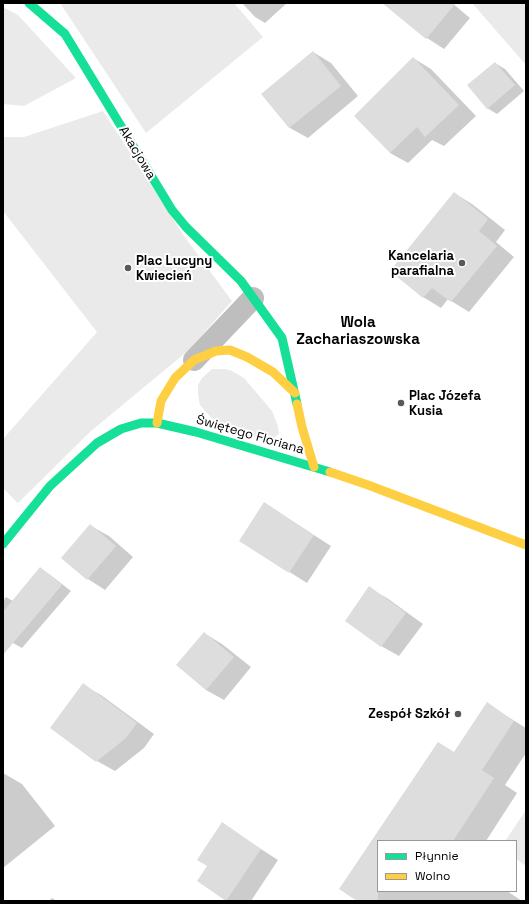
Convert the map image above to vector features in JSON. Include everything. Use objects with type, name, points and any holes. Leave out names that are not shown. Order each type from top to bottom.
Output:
[{"type":"street","name":"Akacjowa","points":[[29,3],[65,34],[172,210],[241,281],[282,338],[314,467]]},
{"type":"street","points":[[157,423],[161,401],[175,378],[253,298]]},
{"type":"street","points":[[194,360],[216,351],[230,350],[247,357],[273,372],[295,393]]},
{"type":"street","name":"Świętego Floriana","points":[[3,544],[50,486],[97,443],[121,429],[141,423],[157,423],[196,432],[314,467],[368,485],[526,545]]},
{"type":"shaded area","points":[[60,3],[234,3],[263,37],[146,133]]},
{"type":"shaded area","points":[[472,3],[526,3],[526,65]]},
{"type":"shaded area","points":[[3,7],[18,15],[76,78],[24,106],[3,104]]},
{"type":"shaded area","name":"Plac Lucyny Kwiecień","points":[[103,111],[184,236],[232,301],[189,350],[91,431],[18,503],[3,488],[3,439],[97,332],[3,211],[3,137],[24,137]]},
{"type":"shaded area","points":[[212,369],[230,370],[244,378],[272,411],[278,426],[279,434],[272,439],[266,439],[241,434],[218,424],[200,405],[198,395],[198,385],[202,378]]},
{"type":"shaded area","points":[[526,810],[526,866],[517,860],[517,840],[506,840]]},
{"type":"building","points":[[382,3],[456,3],[426,39]]},
{"type":"building","points":[[313,51],[341,86],[289,128],[261,94]]},
{"type":"building","points":[[413,57],[459,105],[425,137],[417,127],[390,153],[354,116]]},
{"type":"building","points":[[495,62],[515,85],[487,109],[467,85]]},
{"type":"building","points":[[454,192],[488,219],[479,231],[497,246],[451,302],[432,288],[423,298],[390,271]]},
{"type":"building","points":[[264,502],[314,535],[289,573],[239,541]]},
{"type":"building","points":[[90,524],[116,546],[87,580],[61,558]]},
{"type":"building","points":[[40,567],[62,585],[3,655],[3,612]]},
{"type":"building","points":[[369,586],[406,613],[381,647],[345,621]]},
{"type":"building","points":[[204,632],[234,657],[206,690],[176,665]]},
{"type":"building","points":[[83,683],[137,723],[126,738],[96,762],[50,728]]},
{"type":"building","points":[[487,702],[514,721],[482,770],[494,778],[454,840],[377,840],[378,901],[357,901],[339,889],[438,742],[454,752]]},
{"type":"building","points":[[222,822],[261,849],[226,901],[197,881],[207,866],[197,860]]},
{"type":"traffic: fast","points":[[29,3],[65,34],[172,210],[186,227],[241,281],[282,338],[297,404]]},
{"type":"traffic: fast","points":[[3,544],[50,486],[97,443],[121,429],[141,423],[157,423],[196,432],[330,472]]},
{"type":"traffic: slow","points":[[157,423],[161,401],[175,378],[194,360],[216,351],[230,350],[247,357],[273,372],[295,393]]},
{"type":"traffic: slow","points":[[297,404],[314,467]]},
{"type":"traffic: slow","points":[[330,472],[526,545]]},
{"type":"place","name":"Kancelaria parafialna","points":[[462,263]]},
{"type":"place","name":"Plac Lucyny Kwiecień","points":[[128,268]]},
{"type":"place","name":"Plac Józefa Kusia","points":[[401,403]]},
{"type":"place","name":"Zespół Szkół","points":[[458,714]]},
{"type":"district","name":"Wola Zachariaszowska","points":[[358,332]]}]
